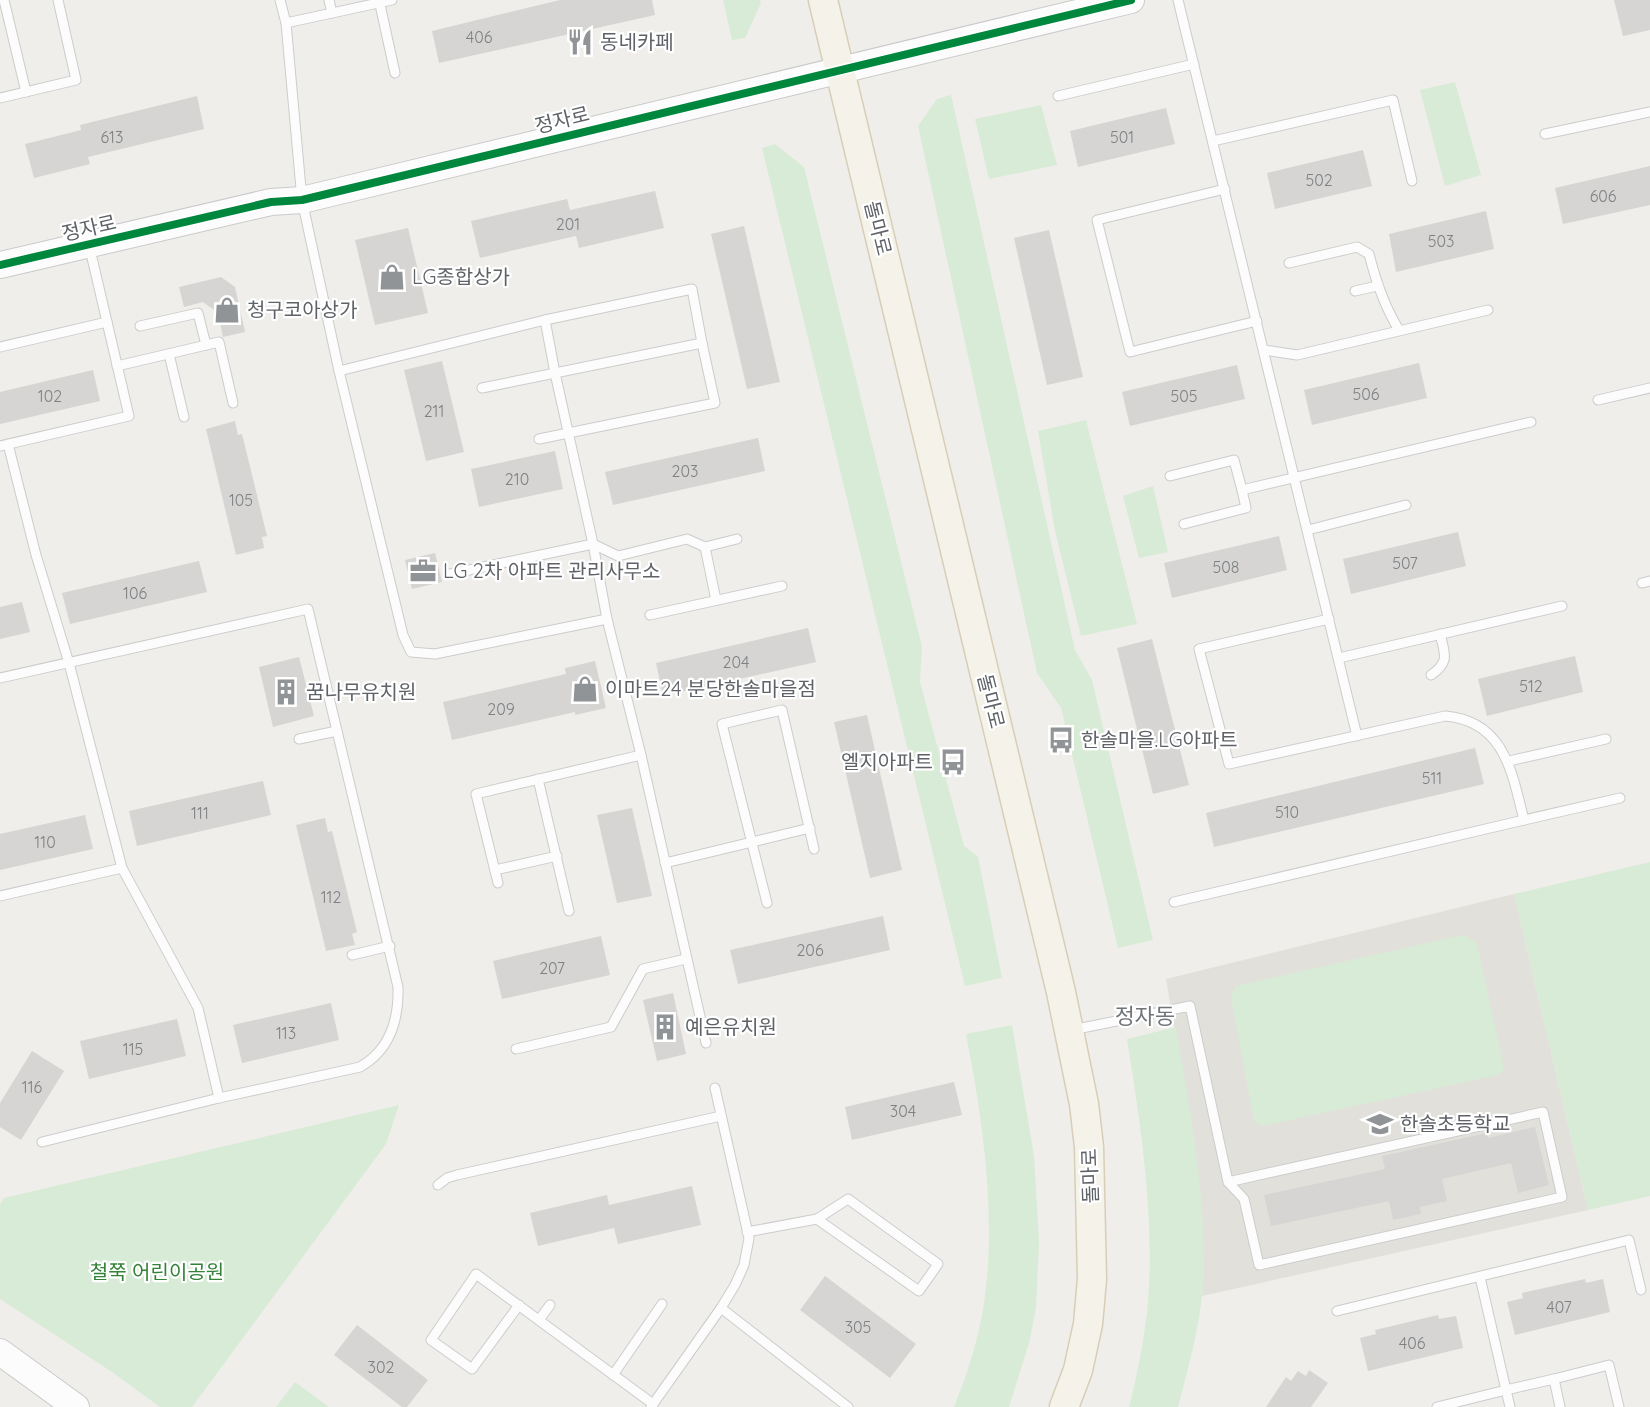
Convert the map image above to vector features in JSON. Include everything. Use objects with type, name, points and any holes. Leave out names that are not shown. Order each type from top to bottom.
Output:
[{"type":"main road","name":"돌마로","points":[[823,0],[1069,1030],[1084,1104],[1089,1147],[1092,1279],[1088,1324],[1078,1370],[1064,1407]]},
{"type":"street","name":"정자로","points":[[0,265],[271,202],[302,200],[1131,0]]},
{"type":"street","points":[[0,1352],[76,1407]]},
{"type":"lane","points":[[4,0],[26,92]]},
{"type":"lane","points":[[0,98],[76,80],[58,0]]},
{"type":"lane","points":[[280,0],[286,23],[302,200],[339,371],[403,635],[411,652],[435,654],[607,619]]},
{"type":"lane","points":[[329,0],[332,13]]},
{"type":"lane","points":[[286,23],[379,1],[393,0]]},
{"type":"lane","points":[[1178,0],[1358,736]]},
{"type":"lane","points":[[379,1],[395,73]]},
{"type":"lane","points":[[1058,96],[1194,64]]},
{"type":"lane","points":[[1213,141],[1393,100],[1412,181]]},
{"type":"lane","points":[[1545,135],[1650,112]]},
{"type":"lane","points":[[1225,189],[1096,220],[1130,352],[1257,321]]},
{"type":"lane","points":[[89,245],[129,416],[4,445],[69,663],[122,868],[198,1008],[219,1098]]},
{"type":"lane","points":[[1289,263],[1358,247],[1369,254],[1377,286],[1386,309],[1399,330]]},
{"type":"lane","points":[[1355,291],[1377,286]]},
{"type":"lane","points":[[339,371],[545,320],[692,289],[715,403],[539,439]]},
{"type":"lane","points":[[1264,350],[1297,355],[1488,310]]},
{"type":"lane","points":[[140,326],[198,312],[206,345]]},
{"type":"lane","points":[[545,320],[607,619],[706,1043]]},
{"type":"lane","points":[[0,347],[107,322]]},
{"type":"lane","points":[[117,366],[219,342],[233,404]]},
{"type":"lane","points":[[482,388],[702,343]]},
{"type":"lane","points":[[169,354],[184,417]]},
{"type":"lane","points":[[1598,400],[1650,388]]},
{"type":"lane","points":[[1242,490],[1531,422]]},
{"type":"lane","points":[[1170,476],[1234,460],[1246,508],[1184,524]]},
{"type":"lane","points":[[1308,530],[1406,505]]},
{"type":"lane","points":[[450,574],[593,544],[618,556],[687,539],[705,547],[737,539]]},
{"type":"lane","points":[[705,547],[716,600]]},
{"type":"lane","points":[[650,615],[782,586]]},
{"type":"lane","points":[[1339,658],[1562,606]]},
{"type":"lane","points":[[0,678],[308,609],[398,987],[399,1005],[394,1027],[386,1044],[374,1059],[360,1067],[219,1098],[42,1142]]},
{"type":"lane","points":[[1329,619],[1199,649],[1229,764],[1445,716],[1460,717],[1474,722],[1488,733],[1509,762],[1524,820]]},
{"type":"lane","points":[[1431,675],[1445,662],[1440,634]]},
{"type":"lane","points":[[767,903],[722,724],[782,710],[814,849]]},
{"type":"lane","points":[[299,739],[337,731]]},
{"type":"lane","points":[[1509,762],[1606,739]]},
{"type":"lane","points":[[498,883],[476,794],[640,755]]},
{"type":"lane","points":[[538,779],[569,912]]},
{"type":"lane","points":[[1174,902],[1620,798]]},
{"type":"lane","points":[[664,863],[810,828]]},
{"type":"lane","points":[[495,870],[557,856]]},
{"type":"lane","points":[[0,896],[122,868]]},
{"type":"lane","points":[[352,955],[390,946]]},
{"type":"lane","points":[[516,1049],[611,1027],[643,969],[686,959]]},
{"type":"lane","points":[[1069,1030],[1190,1006],[1228,1182],[1244,1199],[1259,1265],[1562,1197],[1543,1112],[1228,1182]]},
{"type":"lane","points":[[519,1305],[472,1369],[431,1340],[476,1274],[519,1305],[652,1405],[721,1308],[744,1265],[749,1238],[715,1088]]},
{"type":"lane","points":[[438,1185],[447,1178],[457,1175],[722,1116]]},
{"type":"lane","points":[[747,1232],[817,1220],[848,1199],[938,1264],[919,1291]]},
{"type":"lane","points":[[817,1220],[919,1291],[926,1301]]},
{"type":"lane","points":[[1337,1311],[1629,1240],[1641,1290]]},
{"type":"lane","points":[[1480,1277],[1510,1407]]},
{"type":"lane","points":[[613,1375],[662,1304]]},
{"type":"lane","points":[[539,1320],[550,1305]]},
{"type":"lane","points":[[721,1308],[848,1407]]},
{"type":"lane","points":[[1437,1407],[1609,1365],[1619,1407]]},
{"type":"lane","points":[[1554,1379],[1560,1407]]},
{"type":"shaded area","name":"한솔초등학교","points":[[1514,894],[1588,1210],[1202,1296],[1204,1264],[1196,1155],[1166,979]]},
{"type":"green space","points":[[723,0],[760,0],[761,3],[745,38],[732,40]]},
{"type":"green space","points":[[1455,82],[1481,175],[1445,186],[1420,90]]},
{"type":"green space","points":[[951,95],[1075,650],[1092,680],[1153,940],[1118,948],[1061,708],[1037,673],[918,126],[937,99]]},
{"type":"green space","points":[[1041,105],[1057,165],[989,179],[975,119]]},
{"type":"green space","points":[[775,144],[804,167],[922,647],[920,682],[964,846],[978,857],[1002,978],[965,986],[762,148]]},
{"type":"green space","points":[[1086,420],[1137,624],[1081,636],[1055,531],[1038,431]]},
{"type":"green space","points":[[1153,486],[1168,552],[1139,558],[1123,496]]},
{"type":"green space","points":[[1650,862],[1650,1196],[1588,1210],[1514,894]]},
{"type":"green space","points":[[1463,935],[1477,943],[1504,1069],[1498,1075],[1262,1126],[1254,1121],[1231,997],[1236,986]]},
{"type":"green space","points":[[1012,1025],[1034,1156],[1039,1242],[1036,1308],[1029,1343],[1009,1407],[954,1407],[970,1364],[984,1303],[989,1225],[982,1129],[966,1034]]},
{"type":"green space","points":[[1176,1027],[1195,1144],[1201,1204],[1204,1263],[1202,1299],[1178,1407],[1129,1407],[1140,1360],[1147,1313],[1150,1245],[1146,1176],[1127,1039]]},
{"type":"green space","name":"철쭉 어린이공원","points":[[399,1105],[386,1144],[192,1407],[160,1407],[112,1372],[0,1299],[0,1204],[4,1198]]},
{"type":"green space","points":[[295,1382],[329,1407],[276,1407]]},
{"type":"building","points":[[560,0],[652,0],[655,15],[439,63],[432,31]]},
{"type":"building","points":[[1614,0],[1650,0],[1650,30],[1623,36]]},
{"type":"building","points":[[197,96],[204,129],[88,157],[90,164],[34,178],[25,144],[81,130],[80,125]]},
{"type":"building","points":[[1166,108],[1175,144],[1078,167],[1070,131]]},
{"type":"building","points":[[1363,150],[1372,186],[1275,209],[1267,173]]},
{"type":"building","points":[[1650,166],[1650,205],[1563,224],[1555,188]]},
{"type":"building","points":[[655,191],[664,228],[579,248],[576,236],[480,258],[471,221],[567,199],[570,210]]},
{"type":"building","points":[[1486,211],[1494,249],[1396,272],[1389,234]]},
{"type":"building","points":[[744,226],[780,382],[747,389],[711,234]]},
{"type":"building","name":"LG종합상가","points":[[408,228],[428,313],[375,325],[355,240]]},
{"type":"building","points":[[1049,230],[1083,377],[1047,385],[1014,238]]},
{"type":"building","name":"청구코아상가","points":[[221,277],[235,287],[245,332],[223,337],[218,313],[203,302],[184,307],[179,287]]},
{"type":"building","points":[[442,361],[464,452],[426,461],[404,370]]},
{"type":"building","points":[[1419,363],[1427,398],[1312,425],[1304,390]]},
{"type":"building","points":[[1237,365],[1245,399],[1130,426],[1122,392]]},
{"type":"building","points":[[93,370],[100,401],[0,424],[0,392]]},
{"type":"building","points":[[235,421],[238,435],[242,434],[267,536],[262,537],[264,548],[236,555],[206,429]]},
{"type":"building","points":[[758,438],[765,471],[613,505],[605,472]]},
{"type":"building","points":[[555,451],[563,489],[479,507],[471,469]]},
{"type":"building","points":[[1458,532],[1466,566],[1351,594],[1343,559]]},
{"type":"building","points":[[1279,536],[1287,570],[1172,598],[1164,563]]},
{"type":"building","name":"LG 2차 아파트 관리사무소","points":[[435,553],[442,582],[412,589],[405,560]]},
{"type":"building","points":[[199,561],[207,592],[70,624],[62,593]]},
{"type":"building","points":[[22,602],[30,632],[0,639],[0,607]]},
{"type":"building","points":[[808,628],[816,662],[663,696],[656,663]]},
{"type":"building","points":[[1152,639],[1189,785],[1153,794],[1117,648]]},
{"type":"building","points":[[1575,656],[1583,692],[1487,716],[1478,679]]},
{"type":"building","name":"꿈나무유치원","points":[[299,657],[314,716],[273,727],[259,667]]},
{"type":"building","points":[[595,661],[606,708],[575,715],[575,712],[452,740],[443,702],[566,674],[565,668]]},
{"type":"building","points":[[867,715],[902,870],[870,878],[834,722]]},
{"type":"building","points":[[1475,748],[1484,784],[1214,847],[1206,813]]},
{"type":"building","points":[[263,781],[271,815],[137,846],[129,811]]},
{"type":"building","points":[[632,808],[652,896],[617,903],[597,815]]},
{"type":"building","points":[[85,815],[93,849],[0,870],[0,834]]},
{"type":"building","points":[[325,818],[328,832],[332,831],[357,932],[352,934],[355,945],[326,951],[296,825]]},
{"type":"building","points":[[883,916],[890,950],[738,984],[730,950]]},
{"type":"building","points":[[601,936],[610,975],[502,999],[493,961]]},
{"type":"building","name":"예은유치원","points":[[673,993],[686,1054],[657,1061],[643,1000]]},
{"type":"building","points":[[331,1003],[339,1040],[242,1063],[233,1025]]},
{"type":"building","points":[[177,1019],[186,1056],[89,1079],[80,1041]]},
{"type":"building","points":[[32,1051],[64,1071],[21,1140],[0,1127],[0,1103]]},
{"type":"building","points":[[954,1082],[962,1115],[852,1140],[845,1107]]},
{"type":"building","points":[[1535,1127],[1549,1185],[1518,1193],[1511,1163],[1442,1179],[1447,1201],[1420,1207],[1421,1214],[1393,1220],[1389,1201],[1271,1226],[1264,1195],[1385,1169],[1382,1156],[1487,1133],[1488,1138]]},
{"type":"building","points":[[692,1186],[701,1225],[618,1244],[614,1228],[538,1246],[530,1213],[607,1195],[609,1205]]},
{"type":"building","points":[[825,1276],[916,1344],[890,1378],[800,1310]]},
{"type":"building","points":[[1585,1279],[1586,1283],[1603,1279],[1610,1312],[1515,1335],[1507,1302],[1523,1298],[1522,1293]]},
{"type":"building","points":[[1438,1315],[1439,1319],[1456,1316],[1463,1348],[1368,1371],[1360,1338],[1376,1334],[1375,1330]]},
{"type":"building","points":[[357,1325],[428,1380],[407,1407],[402,1407],[334,1355]]},
{"type":"building","points":[[1309,1370],[1328,1383],[1311,1407],[1266,1407],[1286,1377],[1291,1381],[1298,1371],[1306,1376]]},
{"type":"cycle path","points":[[0,265],[271,202],[302,200],[1131,0]]},
{"type":"place","name":"동네카페","points":[[580,42]]},
{"type":"place","name":"LG종합상가","points":[[392,277]]},
{"type":"place","name":"청구코아상가","points":[[227,310]]},
{"type":"place","name":"LG 2차 아파트 관리사무소","points":[[423,571]]},
{"type":"place","name":"이마트24 분당한솔마을점","points":[[585,689]]},
{"type":"place","name":"꿈나무유치원","points":[[286,692]]},
{"type":"place","name":"한솔마을.LG아파트","points":[[1061,740]]},
{"type":"place","name":"엘지아파트","points":[[953,762]]},
{"type":"place","name":"예은유치원","points":[[665,1027]]},
{"type":"place","name":"한솔초등학교","points":[[1380,1124]]},
{"type":"district","name":"정자동","points":[[1145,1016]]}]
